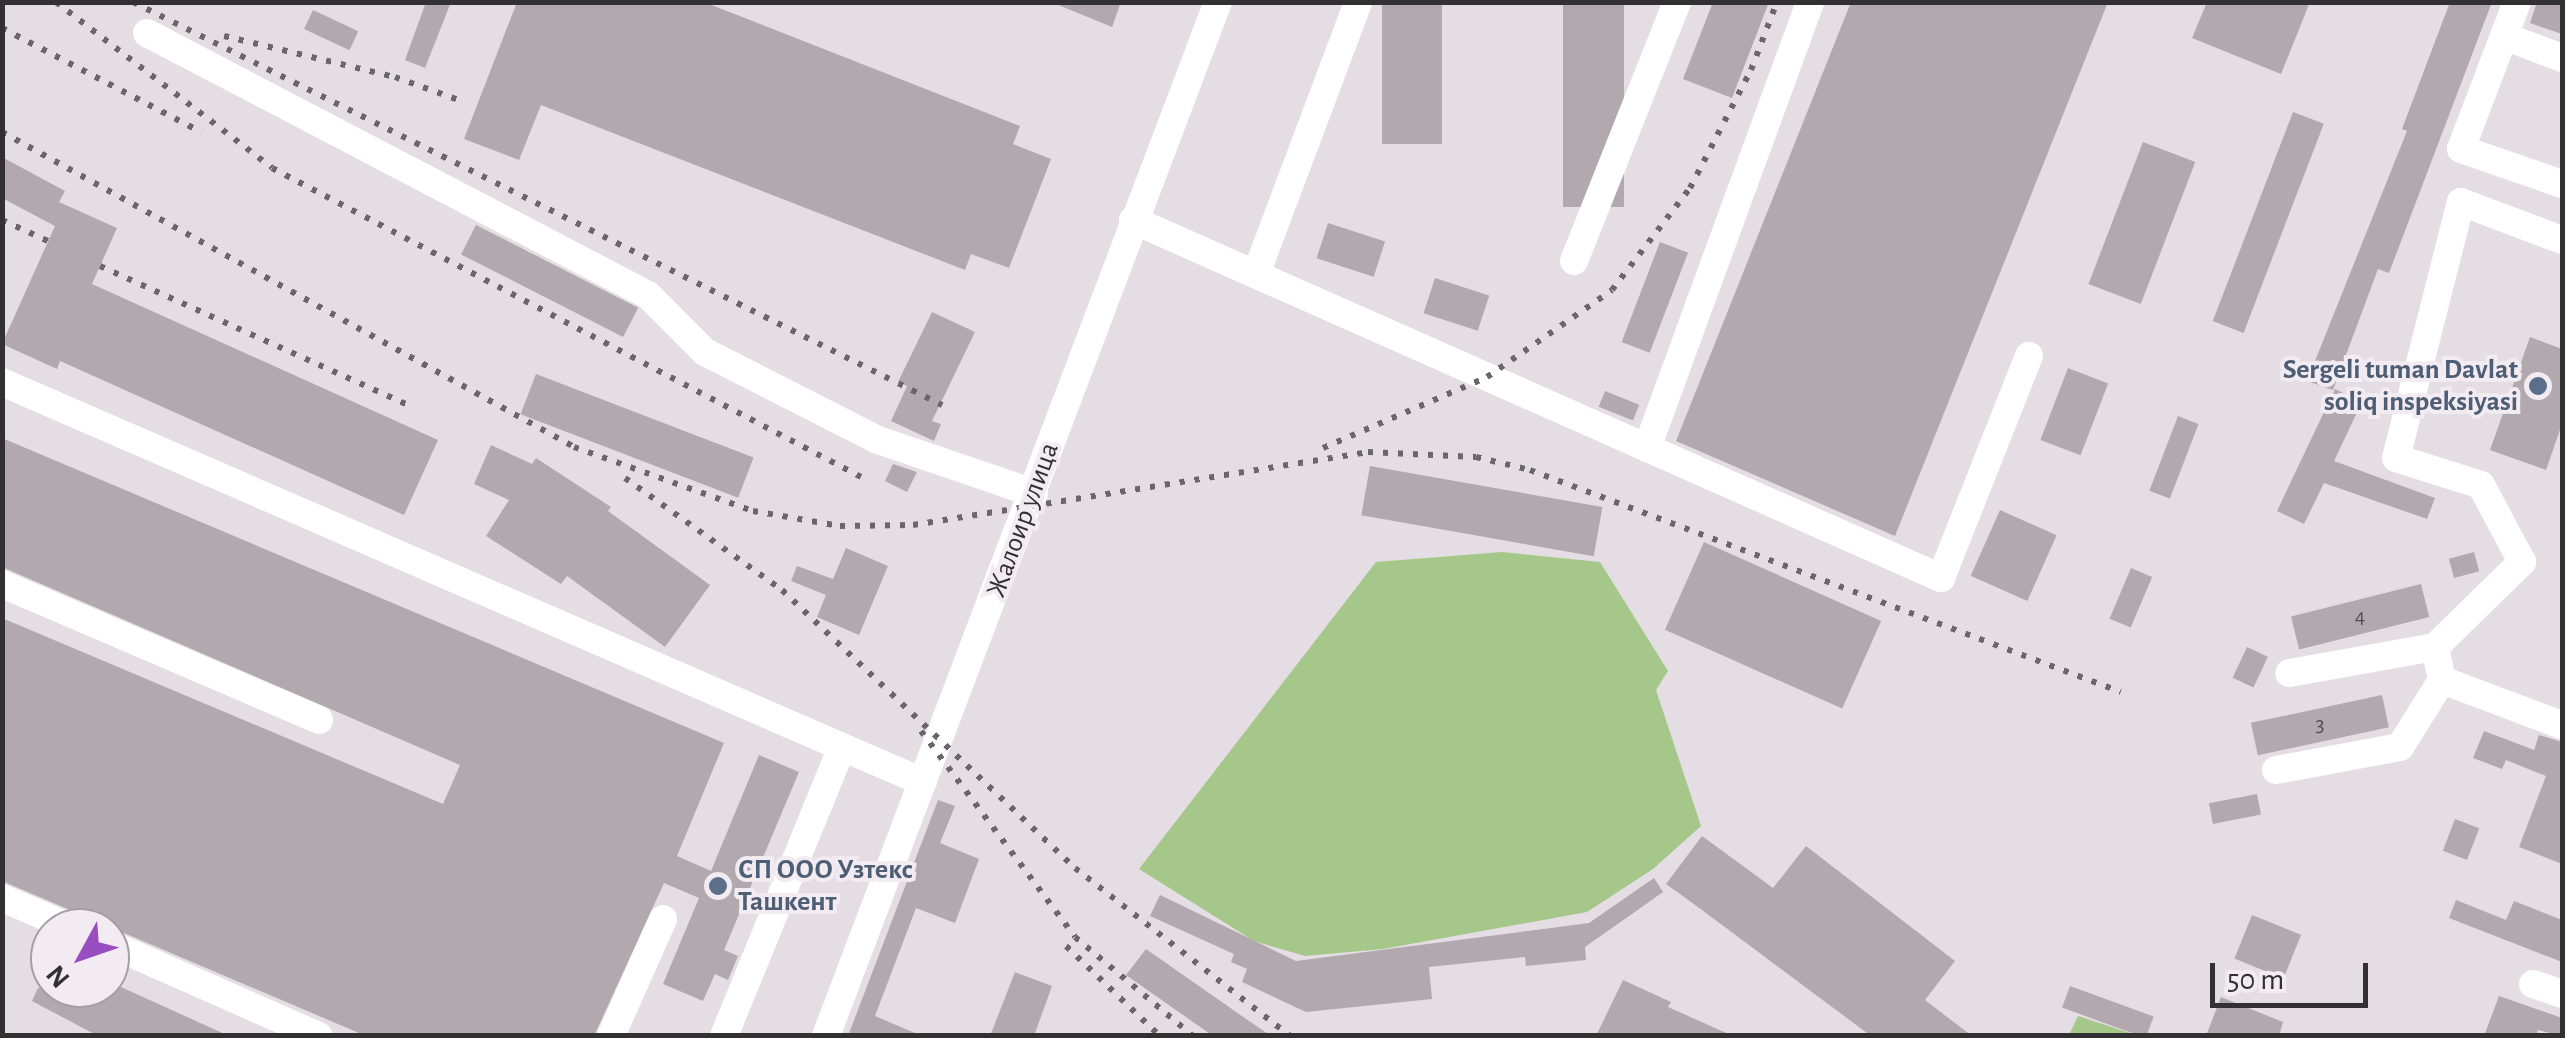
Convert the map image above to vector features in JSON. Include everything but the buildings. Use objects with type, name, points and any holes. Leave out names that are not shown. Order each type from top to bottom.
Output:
[{"type":"street","name":"Жалоир улица","points":[[826,1036],[1218,2]]},
{"type":"street","points":[[1256,274],[1358,2]]},
{"type":"street","points":[[1574,261],[1677,2]]},
{"type":"street","points":[[1648,448],[1810,2]]},
{"type":"street","points":[[2517,2],[2461,149],[2562,184]]},
{"type":"street","points":[[147,33],[648,295],[723,360],[878,440],[1034,492]]},
{"type":"street","points":[[2504,36],[2562,58]]},
{"type":"street","points":[[2289,673],[2436,647],[2522,562],[2480,485],[2396,458],[2461,202],[2562,240]]},
{"type":"street","points":[[1133,220],[1941,578],[2029,356]]},
{"type":"street","points":[[2,382],[923,782]]},
{"type":"street","points":[[2,584],[319,720]]},
{"type":"street","points":[[2276,770],[2400,747],[2442,680],[2436,647]]},
{"type":"street","points":[[2442,680],[2562,725]]},
{"type":"street","points":[[724,1036],[842,747]]},
{"type":"street","points":[[2,898],[30,910]]},
{"type":"street","points":[[611,1036],[664,919]]},
{"type":"street","points":[[130,953],[319,1036]]},
{"type":"street","points":[[2533,984],[2562,994]]},
{"type":"green space","points":[[1502,552],[1600,562],[1668,671],[1656,690],[1701,826],[1653,869],[1587,912],[1383,949],[1305,956],[1254,941],[1139,869],[1376,562]]},
{"type":"green space","points":[[2078,1016],[2136,1035],[2069,1035]]},
{"type":"railway","points":[[56,2],[272,168],[861,477]]},
{"type":"railway","points":[[133,2],[942,405]]},
{"type":"railway","points":[[1323,448],[1487,377],[1612,290],[1690,188],[1751,70],[1777,2]]},
{"type":"railway","points":[[2,28],[201,132]]},
{"type":"railway","points":[[224,36],[395,77],[464,102]]},
{"type":"railway","points":[[2,132],[574,447],[753,511],[840,526],[913,525],[1368,452],[1476,457],[1530,470],[2121,692]]},
{"type":"railway","points":[[2,220],[48,241]]},
{"type":"railway","points":[[100,266],[408,405]]},
{"type":"railway","points":[[625,478],[782,590],[1075,868],[1290,1036]]},
{"type":"railway","points":[[921,731],[1075,937],[1193,1036]]},
{"type":"railway","points":[[1066,946],[1160,1036]]},
{"type":"place","name":"Sergeli tuman Davlat soliq inspeksiyasi","points":[[2538,386]]},
{"type":"place","name":"СП ООО Узтекс Ташкент","points":[[718,886]]}]
